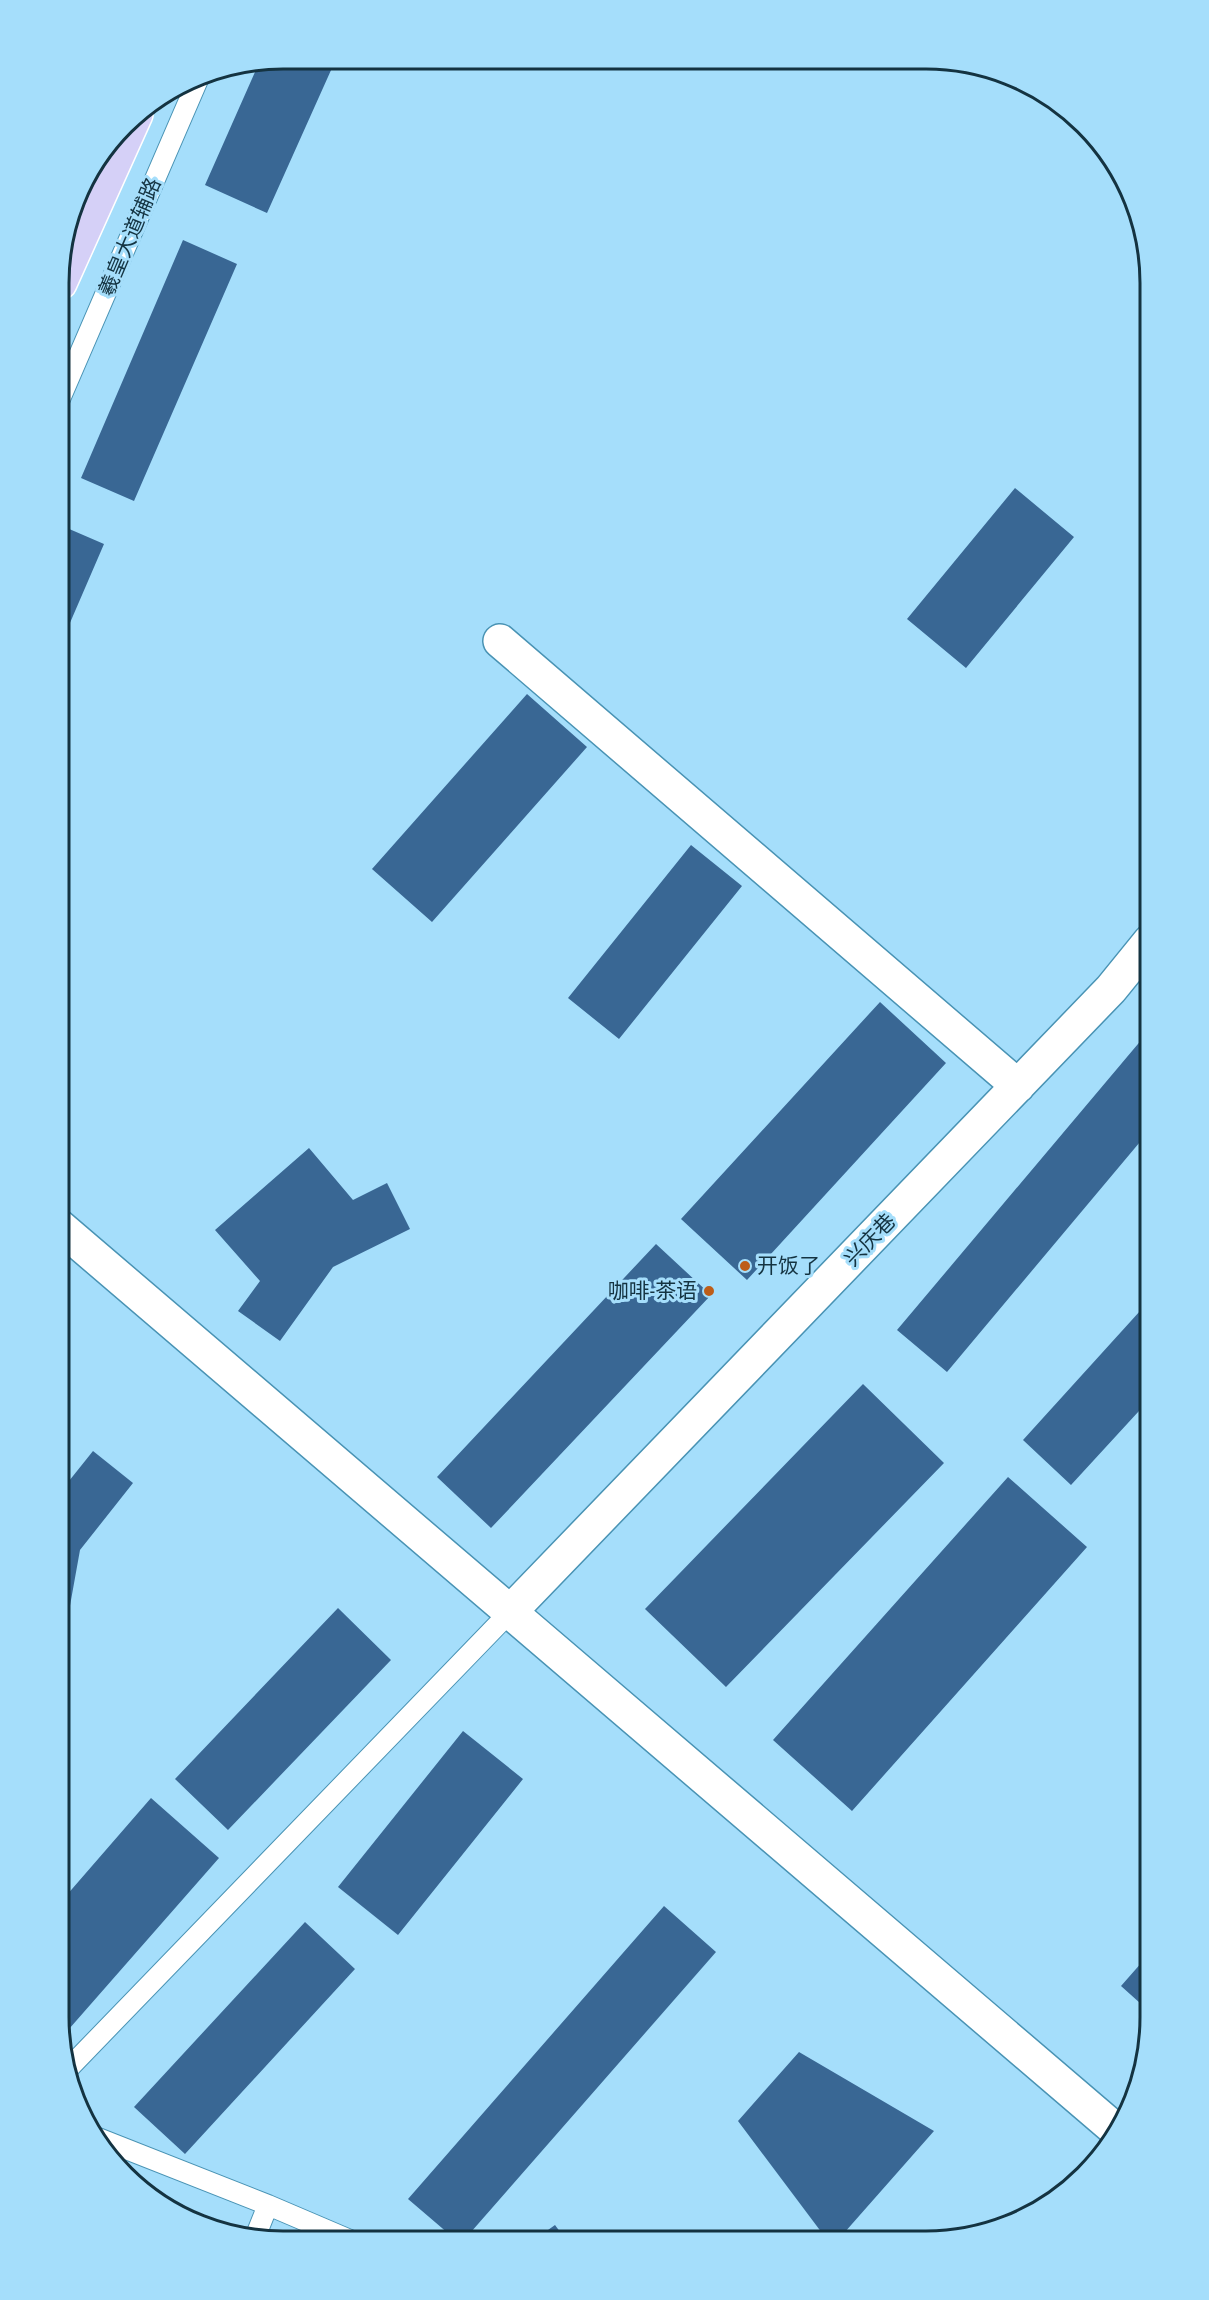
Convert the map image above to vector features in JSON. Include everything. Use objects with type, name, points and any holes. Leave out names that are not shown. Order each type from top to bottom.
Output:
[{"type":"main road","points":[[70,260],[125,139]]},
{"type":"street","points":[[500,641],[1018,1086]]},
{"type":"street","name":"兴庆巷","points":[[510,1612],[1111,989],[1140,953]]},
{"type":"street","points":[[69,1235],[1110,2125]]},
{"type":"lane","name":"羲皇大道辅路","points":[[69,378],[194,88]]},
{"type":"lane","points":[[74,2063],[510,1612]]},
{"type":"lane","points":[[110,2143],[329,2231]]},
{"type":"lane","points":[[258,2229],[268,2205]]},
{"type":"building","points":[[332,69],[267,213],[205,185],[255,71]]},
{"type":"building","points":[[183,240],[237,264],[134,501],[81,478]]},
{"type":"building","points":[[1015,488],[1074,537],[966,668],[907,619]]},
{"type":"building","points":[[69,529],[104,544],[69,625]]},
{"type":"building","points":[[527,694],[587,747],[432,922],[372,869]]},
{"type":"building","points":[[691,845],[742,886],[619,1039],[568,998]]},
{"type":"building","points":[[880,1002],[946,1063],[747,1280],[681,1219]]},
{"type":"building","points":[[1140,1042],[1140,1142],[947,1372],[897,1330]]},
{"type":"building","points":[[309,1148],[353,1200],[387,1183],[410,1229],[333,1267],[280,1341],[238,1311],[260,1281],[215,1230]]},
{"type":"building","points":[[656,1244],[711,1295],[491,1528],[437,1477]]},
{"type":"building","points":[[1140,1311],[1140,1410],[1071,1485],[1023,1440]]},
{"type":"building","points":[[863,1384],[944,1463],[726,1687],[645,1609]]},
{"type":"building","points":[[93,1451],[133,1483],[80,1550],[69,1611],[69,1481]]},
{"type":"building","points":[[1008,1477],[1087,1547],[852,1811],[773,1740]]},
{"type":"building","points":[[338,1608],[391,1660],[228,1830],[175,1779]]},
{"type":"building","points":[[463,1731],[523,1779],[398,1935],[338,1887]]},
{"type":"building","points":[[151,1798],[219,1858],[69,2029],[69,1892]]},
{"type":"building","points":[[664,1906],[716,1952],[472,2231],[445,2231],[408,2199]]},
{"type":"building","points":[[305,1922],[355,1969],[185,2154],[134,2107]]},
{"type":"building","points":[[1140,1964],[1140,2003],[1121,1986]]},
{"type":"building","points":[[799,2052],[934,2131],[846,2231],[820,2231],[738,2121]]},
{"type":"building","points":[[555,2225],[559,2231],[547,2231]]},
{"type":"place","name":"开饭了","points":[[745,1266]]},
{"type":"place","name":"咖啡-茶语","points":[[709,1291]]}]
